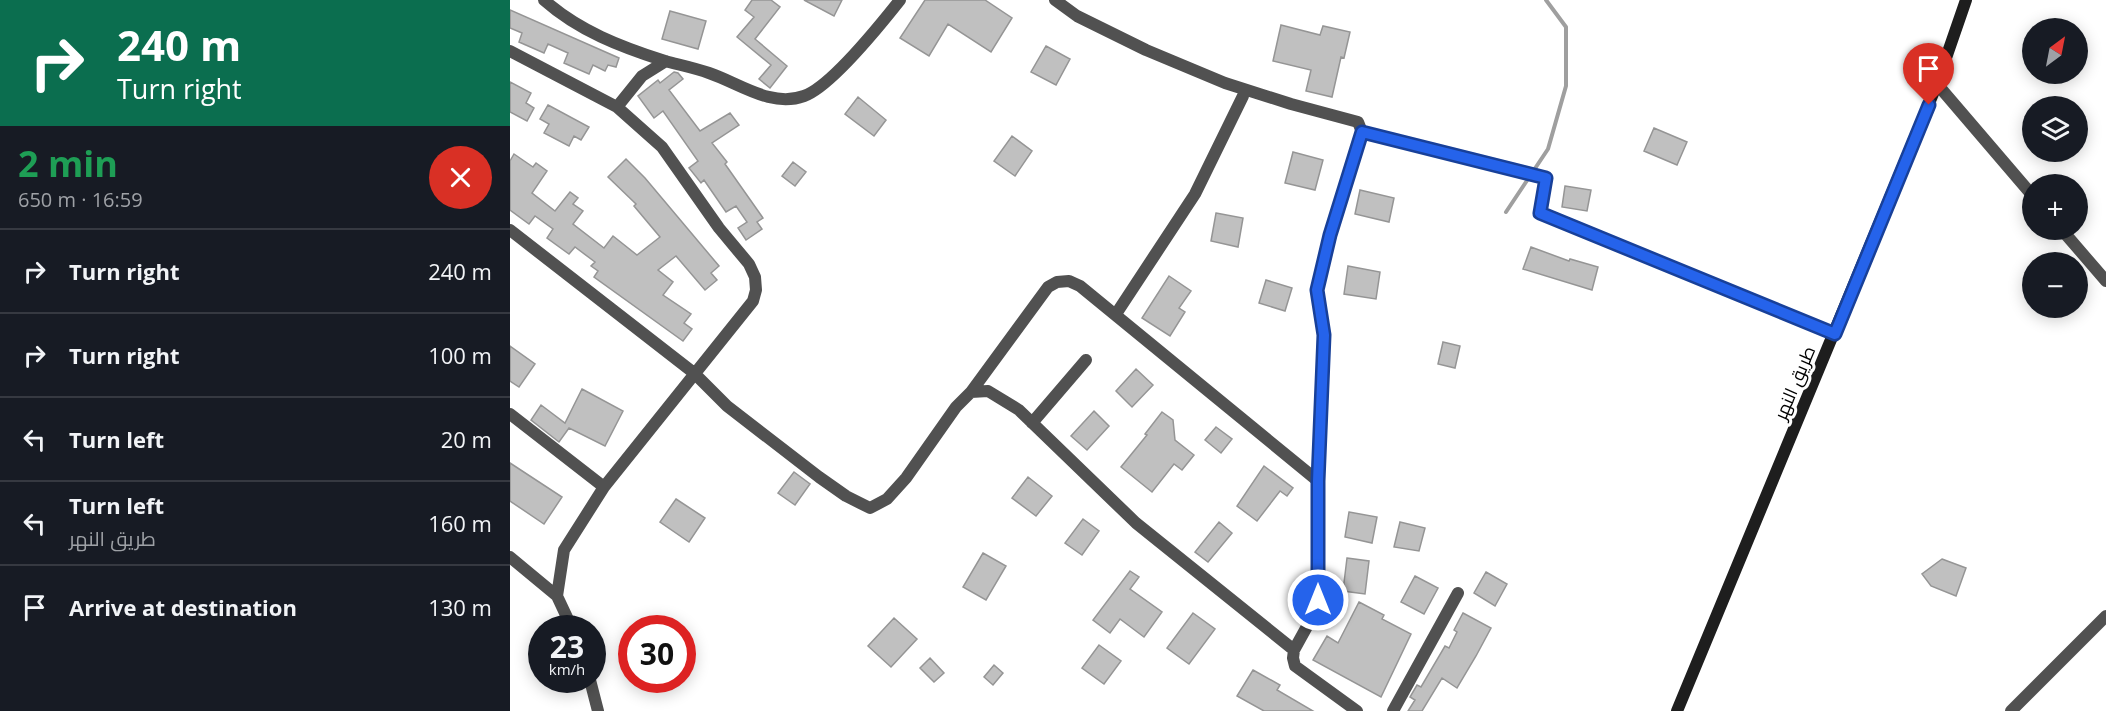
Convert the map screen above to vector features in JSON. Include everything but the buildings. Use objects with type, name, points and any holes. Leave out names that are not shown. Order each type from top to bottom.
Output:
[{"type":"main road","name":"طريق النهر","points":[[1677,711],[1937,84],[1966,0]]},
{"type":"street","points":[[544,0],[568,19],[616,44],[709,73],[776,99],[793,100],[820,88],[834,75],[900,0]]},
{"type":"street","points":[[1055,0],[1077,16],[1146,50],[1225,83],[1358,122],[1362,132],[1330,235],[1317,290],[1324,335],[1318,481],[1318,600],[1315,612],[1294,650],[1293,658],[1295,666],[1357,711]]},
{"type":"street","points":[[510,51],[617,107],[662,147],[719,228],[749,264],[755,277],[756,290],[753,301],[604,487],[564,550],[557,596]]},
{"type":"street","points":[[617,107],[642,76],[666,61]]},
{"type":"street","points":[[1937,84],[2022,183]]},
{"type":"street","points":[[1116,314],[1195,194],[1244,96]]},
{"type":"street","points":[[1362,132],[1546,178],[1540,213],[1835,334]]},
{"type":"street","points":[[510,231],[694,373],[727,406],[819,477],[846,496],[870,508],[887,500],[906,478],[943,425],[971,392],[1048,287],[1058,282],[1069,282],[1080,286],[1318,481]]},
{"type":"street","points":[[2071,240],[2106,281]]},
{"type":"street","points":[[1032,423],[1086,360]]},
{"type":"street","points":[[971,392],[988,391],[1019,410],[1136,523],[1294,650]]},
{"type":"street","points":[[510,414],[604,487]]},
{"type":"street","points":[[510,557],[557,596],[566,615]]},
{"type":"street","points":[[1394,711],[1458,592]]},
{"type":"street","points":[[2010,711],[2106,616]]},
{"type":"street","points":[[593,693],[598,711]]},
{"type":"waterway","points":[[1506,212],[1548,149],[1566,86],[1566,27],[1546,0]]},
{"type":"route","points":[[1318,600],[1318,481],[1324,335],[1317,290],[1330,235],[1362,132],[1546,178],[1540,213],[1835,334],[1929,105]]}]
